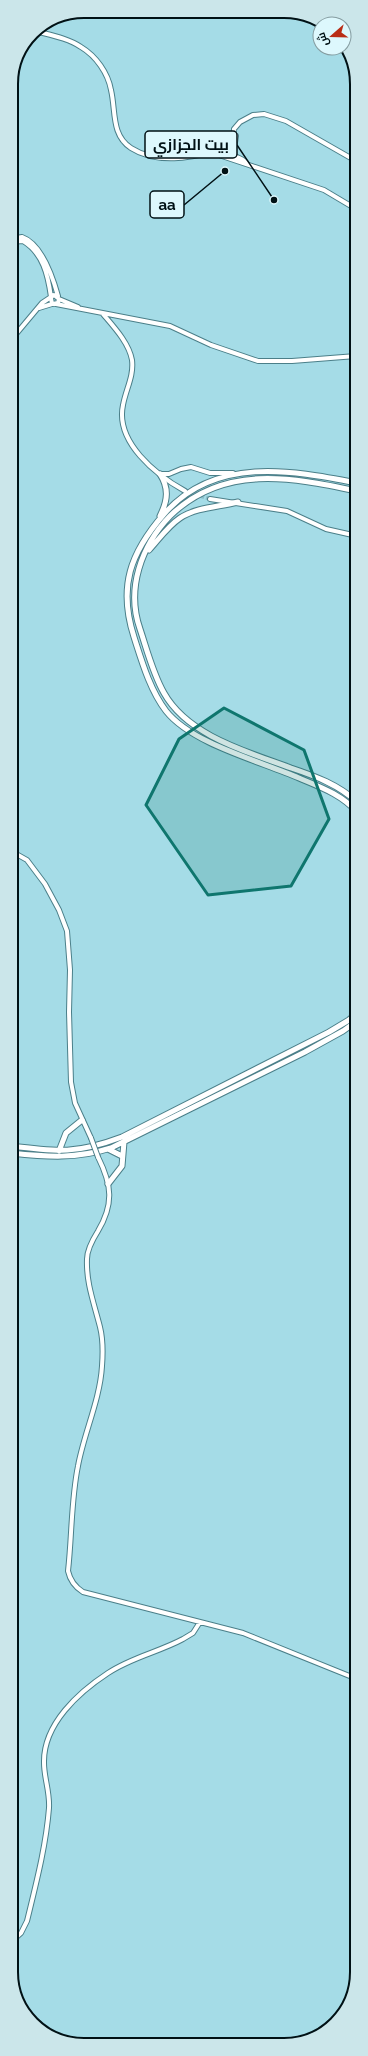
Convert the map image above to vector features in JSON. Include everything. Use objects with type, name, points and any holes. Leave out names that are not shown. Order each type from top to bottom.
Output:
[{"type":"main road","points":[[153,527],[179,500],[209,482],[235,474],[263,470],[292,471],[350,482]]},
{"type":"main road","points":[[160,474],[168,482],[165,505],[134,561],[128,581],[126,596],[130,626],[152,686],[166,711],[192,732],[211,742],[322,787],[335,794],[350,806]]},
{"type":"main road","points":[[350,490],[310,481],[276,477],[250,479],[229,484],[202,494],[183,505],[162,526],[145,555],[135,580],[134,596],[137,621],[164,693],[174,707],[193,725],[214,738],[320,779],[350,796]]},
{"type":"main road","points":[[145,555],[161,536],[181,518],[202,510],[238,502]]},
{"type":"main road","points":[[144,664],[152,663]]},
{"type":"main road","points":[[18,1147],[59,1151],[101,1145],[122,1136],[308,1043],[350,1019]]},
{"type":"main road","points":[[18,1154],[64,1157],[94,1153],[108,1149],[312,1048],[350,1026]]},
{"type":"main road","points":[[59,1151],[68,1130],[82,1120]]},
{"type":"main road","points":[[63,1140],[73,1150]]},
{"type":"main road","points":[[108,1184],[120,1171],[124,1142]]},
{"type":"main road","points":[[108,1149],[122,1156]]},
{"type":"street","points":[[42,33],[79,46],[96,60],[110,85],[118,132],[124,142],[132,149],[149,156],[166,158],[224,153],[247,164],[328,192],[350,205]]},
{"type":"street","points":[[224,153],[233,140],[235,128],[247,117],[258,114],[269,114],[286,121],[350,158]]},
{"type":"street","points":[[230,156],[235,146],[235,128]]},
{"type":"street","points":[[213,153],[230,156]]},
{"type":"street","points":[[18,240],[26,243],[43,261],[53,278],[59,298]]},
{"type":"street","points":[[43,261],[54,304]]},
{"type":"street","points":[[18,332],[42,303],[51,297],[59,298],[81,308]]},
{"type":"street","points":[[54,304],[59,298]]},
{"type":"street","points":[[39,308],[54,304],[81,308],[103,314],[137,319],[178,328],[211,345],[258,361],[292,361],[350,356]]},
{"type":"street","points":[[103,314],[127,347],[132,360],[132,374],[122,409],[126,433],[139,454],[160,474],[172,473],[181,469],[192,467],[206,472],[235,474]]},
{"type":"street","points":[[206,472],[209,477],[209,482]]},
{"type":"street","points":[[172,473],[168,482],[185,491]]},
{"type":"street","points":[[210,499],[238,502],[287,511],[326,529],[350,535]]},
{"type":"street","points":[[18,855],[27,860],[44,884],[61,915],[67,931],[70,970],[70,1070],[73,1095],[108,1184],[110,1198],[108,1212],[92,1241],[86,1258],[88,1284],[100,1328],[102,1366],[99,1385],[78,1466],[73,1499],[68,1571],[73,1583],[83,1592],[200,1622],[255,1638],[350,1676]]},
{"type":"street","points":[[18,1936],[27,1921],[43,1844],[50,1800],[44,1755],[47,1740],[55,1724],[64,1711],[99,1679],[123,1664],[183,1639],[192,1633],[200,1622]]},
{"type":"highlighted area","points":[[224,708],[304,750],[329,819],[291,886],[208,895],[146,805],[179,739]]},
{"type":"tunnel","points":[[189,492],[210,499]]},
{"type":"place","name":"aa","points":[[225,171]]},
{"type":"place","name":"بيت الجزازي","points":[[274,200]]}]
